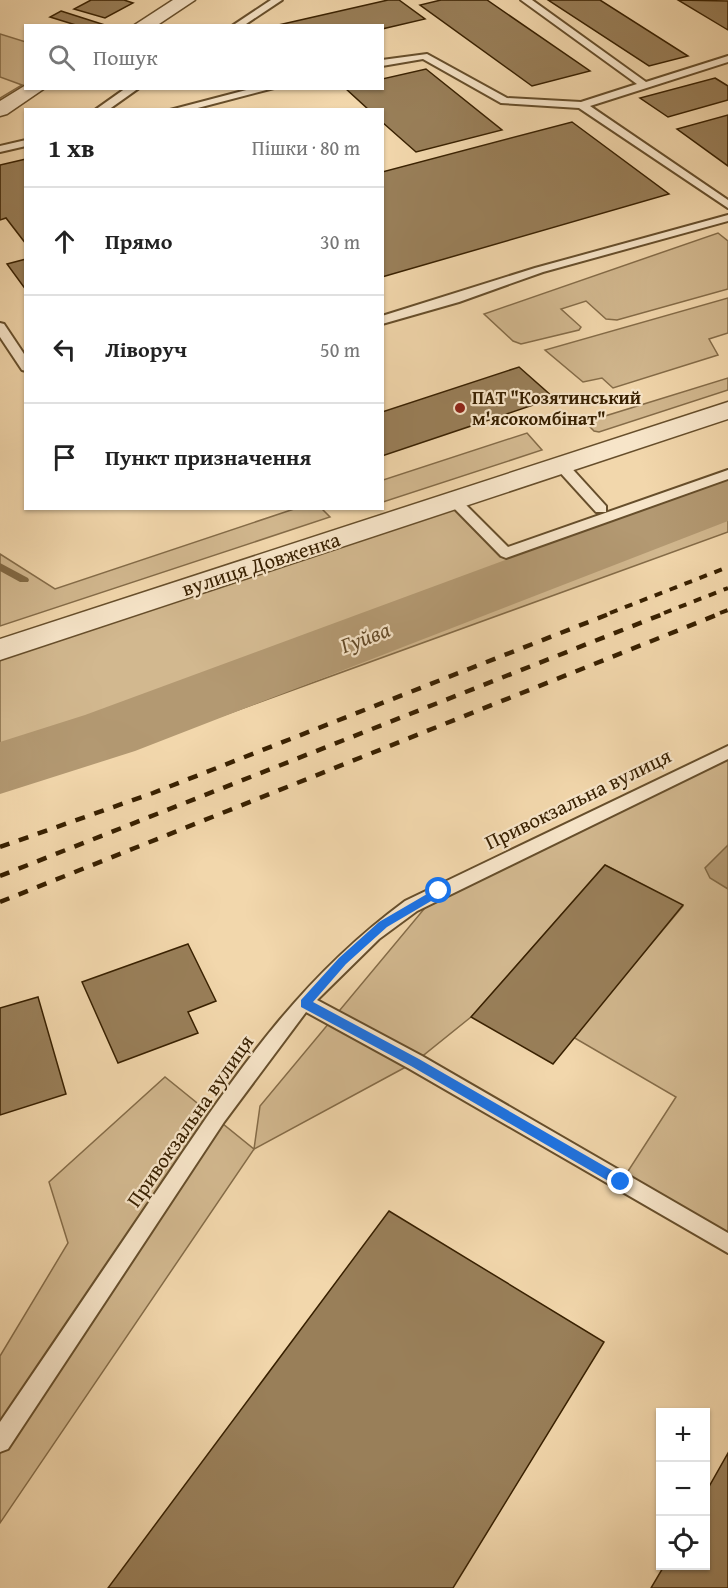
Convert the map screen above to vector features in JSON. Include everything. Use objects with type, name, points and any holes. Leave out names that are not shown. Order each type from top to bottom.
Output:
[{"type":"street","points":[[145,24],[186,0]]},
{"type":"street","points":[[0,110],[32,90]]},
{"type":"street","name":"вулиця Довженка","points":[[0,650],[561,465]]},
{"type":"lane","points":[[239,24],[278,0]]},
{"type":"lane","points":[[526,0],[644,85]]},
{"type":"lane","points":[[384,63],[424,56],[505,101],[582,105],[728,59]]},
{"type":"lane","points":[[103,108],[131,90]]},
{"type":"lane","points":[[184,108],[260,90]]},
{"type":"lane","points":[[582,105],[726,201]]},
{"type":"lane","points":[[0,150],[24,144]]},
{"type":"lane","points":[[384,319],[455,299],[540,270],[728,218]]},
{"type":"lane","points":[[0,327],[24,364]]},
{"type":"lane","points":[[602,508],[561,465],[724,412]]},
{"type":"lane","points":[[454,501],[506,553],[728,474]]},
{"type":"lane","name":"Привокзальна вулиця","points":[[0,1441],[240,1083],[343,961],[383,924],[411,906],[728,752]]},
{"type":"lane","points":[[305,1004],[415,1062],[728,1244]]},
{"type":"shaded area","points":[[0,34],[24,41],[24,88],[0,102],[0,98],[22,85],[0,77]]},
{"type":"shaded area","points":[[718,233],[728,241],[728,289],[617,320],[606,319],[586,301],[561,309],[581,327],[579,330],[521,344],[513,341],[484,314]]},
{"type":"shaded area","points":[[728,298],[728,333],[709,339],[718,355],[613,388],[602,378],[583,382],[545,350]]},
{"type":"shaded area","points":[[728,378],[728,390],[599,432],[594,431],[587,424],[589,421]]},
{"type":"shaded area","points":[[527,433],[542,450],[384,502],[384,480]]},
{"type":"shaded area","points":[[728,474],[728,532],[224,715],[0,792],[0,650],[454,501],[506,553]]},
{"type":"shaded area","points":[[291,510],[323,510],[330,517],[0,626],[0,554],[55,589]]},
{"type":"shaded area","points":[[728,753],[728,1244],[621,1182],[676,1097],[573,1037],[683,906],[605,865],[471,1017],[415,1062],[254,1149],[260,1106],[439,891]]},
{"type":"shaded area","points":[[728,845],[728,889],[710,878],[705,868]]},
{"type":"shaded area","points":[[165,1077],[254,1149],[0,1523],[0,1356],[68,1243],[49,1182]]},
{"type":"building","points":[[91,0],[124,0],[133,3],[105,18],[74,9]]},
{"type":"building","points":[[388,0],[399,0],[425,19],[384,29],[384,24],[283,24]]},
{"type":"building","points":[[441,0],[487,0],[590,71],[532,86],[420,5]]},
{"type":"building","points":[[548,0],[600,0],[688,56],[649,66]]},
{"type":"building","points":[[678,0],[728,1],[728,30]]},
{"type":"building","points":[[61,11],[102,24],[73,24],[50,17]]},
{"type":"building","points":[[426,69],[502,130],[416,152],[384,124],[384,108],[367,108],[347,90],[384,90],[384,79]]},
{"type":"building","points":[[715,78],[728,86],[728,100],[668,117],[640,98]]},
{"type":"building","points":[[728,115],[728,166],[677,129]]},
{"type":"building","points":[[572,122],[669,194],[384,276],[384,171]]},
{"type":"building","points":[[24,159],[24,241],[6,218],[0,220],[0,165]]},
{"type":"building","points":[[24,260],[24,287],[7,264]]},
{"type":"building","name":"ПАТ \"Козятинський м'ясокомбінат\"","points":[[519,367],[554,398],[384,455],[384,411]]},
{"type":"building","points":[[605,865],[683,905],[553,1064],[471,1017]]},
{"type":"building","points":[[188,944],[216,1001],[188,1012],[198,1033],[118,1063],[82,982]]},
{"type":"building","points":[[38,997],[66,1094],[0,1115],[0,1008]]},
{"type":"building","points":[[389,1211],[604,1342],[453,1588],[108,1588]]},
{"type":"building","points":[[728,1453],[728,1588],[651,1588],[662,1570],[710,1570],[710,1485]]},
{"type":"waterway","name":"Гуйва","points":[[0,768],[110,733],[728,499]]},
{"type":"waterway","points":[[0,566],[24,580]]},
{"type":"railway","points":[[610,613],[728,567]]},
{"type":"railway","points":[[664,613],[728,588]]},
{"type":"railway","points":[[720,613],[728,610]]},
{"type":"railway","points":[[0,847],[153,793],[614,612]]},
{"type":"railway","points":[[0,876],[668,612]]},
{"type":"railway","points":[[0,902],[724,612]]},
{"type":"place","name":"ПАТ \"Козятинський м'ясокомбінат\"","points":[[460,408]]},
{"type":"route","points":[[439,891],[383,924],[343,961],[305,1004],[415,1062],[621,1182]]}]
